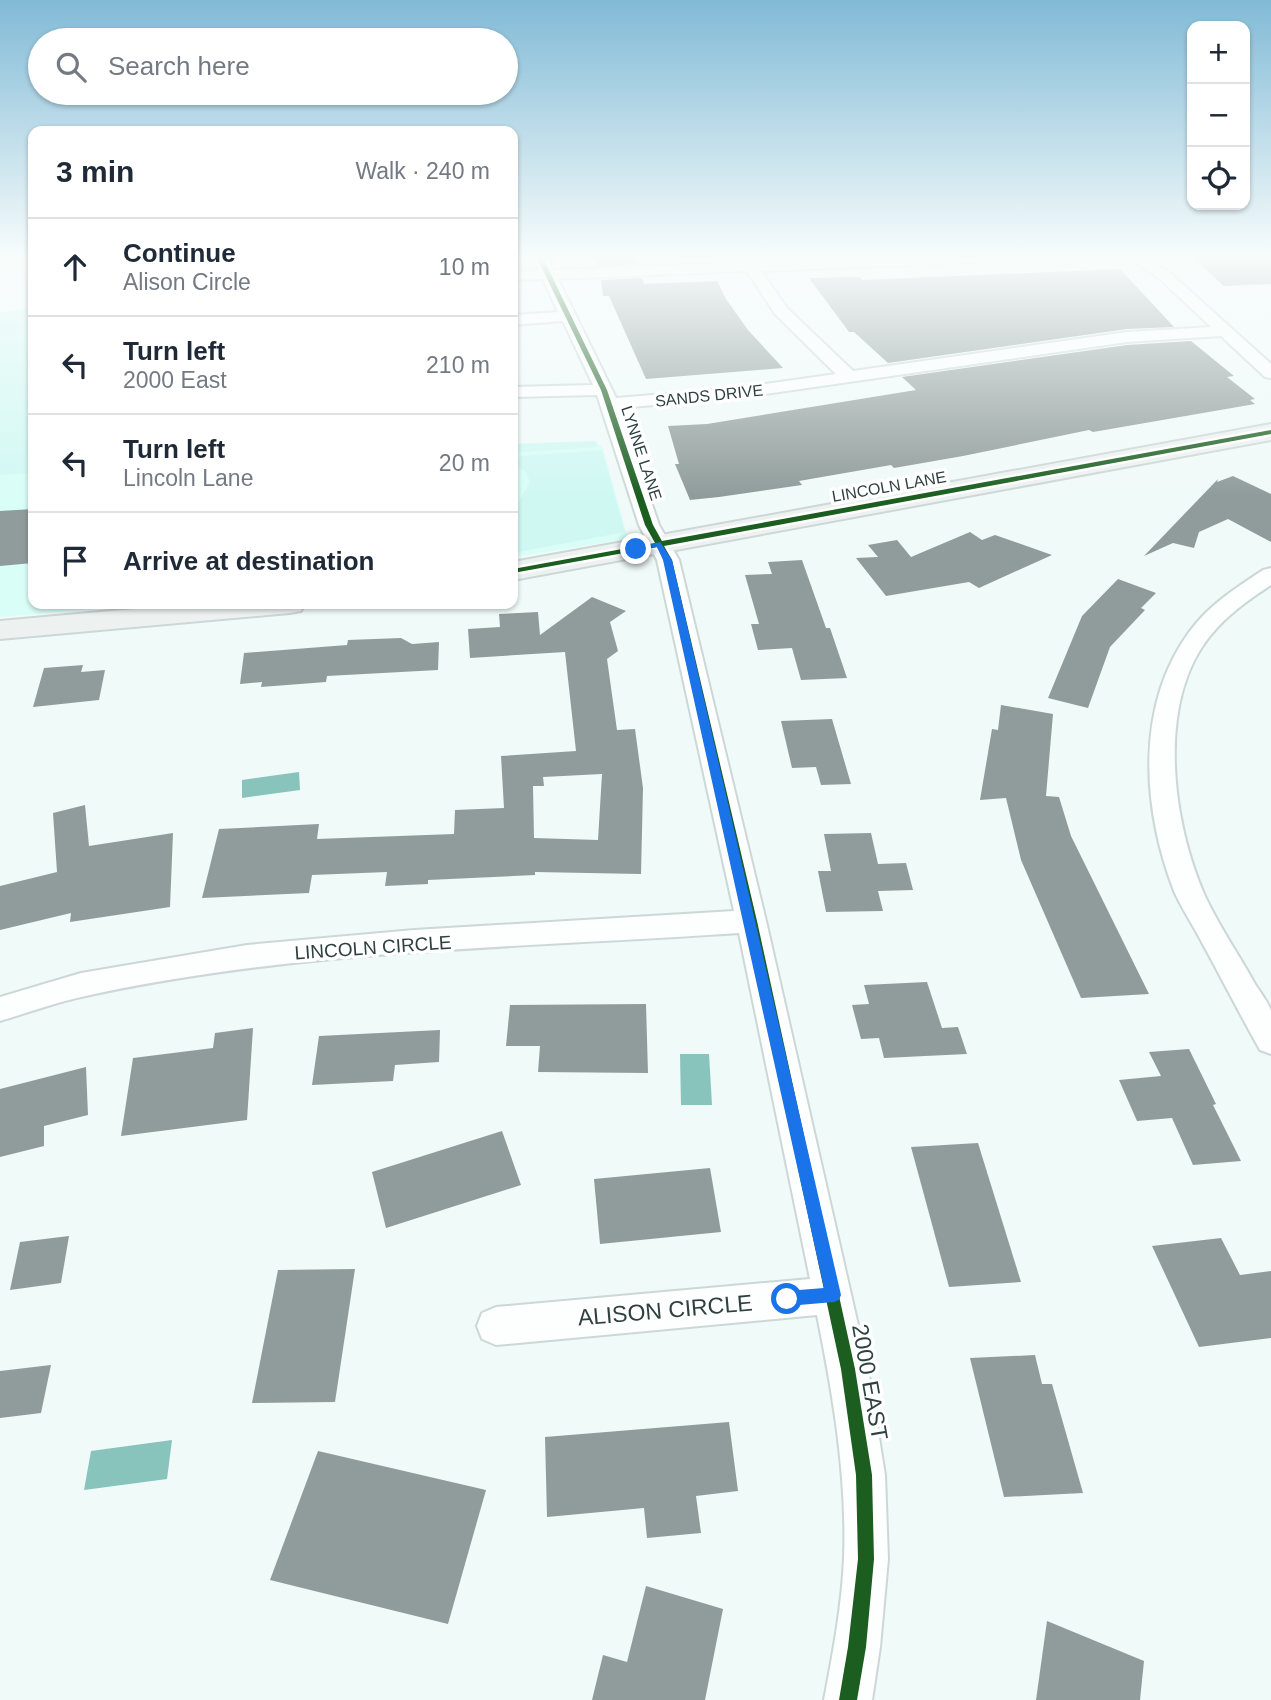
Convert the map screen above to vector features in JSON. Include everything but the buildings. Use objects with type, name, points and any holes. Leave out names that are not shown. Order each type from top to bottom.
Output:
[{"type":"street","name":"LYNNE LANE","points":[[578,337],[606,397],[649,525],[660,544]]},
{"type":"street","points":[[808,337],[849,377]]},
{"type":"street","name":"SANDS DRIVE","points":[[518,393],[606,397],[738,393],[1125,337]]},
{"type":"street","points":[[1233,337],[1271,373]]},
{"type":"street","name":"LINCOLN LANE","points":[[518,570],[1271,432]]},
{"type":"street","name":"2000 EAST","points":[[660,544],[668,560],[834,1295],[864,1475],[866,1559],[857,1647],[848,1700]]},
{"type":"street","points":[[1271,575],[1234,599],[1212,620],[1187,653],[1171,688],[1161,725],[1159,770],[1168,827],[1187,888],[1271,1041]]},
{"type":"street","points":[[0,630],[234,609]]},
{"type":"street","name":"LINCOLN CIRCLE","points":[[0,1009],[81,985],[200,964],[319,949],[751,921]]},
{"type":"street","name":"ALISON CIRCLE","points":[[496,1325],[834,1295]]},
{"type":"shaded area","points":[[0,337],[28,337],[28,609],[94,609],[0,617]]},
{"type":"shaded area","points":[[0,337],[28,337],[28,473],[0,475]]},
{"type":"shaded area","points":[[596,441],[598,447],[518,453],[518,444]]},
{"type":"shaded area","points":[[602,445],[628,539],[518,556],[518,447]]},
{"type":"shaded area","points":[[602,450],[625,532],[518,552],[518,503],[530,482],[526,472],[518,466],[520,456]]},
{"type":"shaded area","points":[[299,772],[300,790],[242,798],[242,780]]},
{"type":"shaded area","points":[[680,1054],[709,1054],[712,1105],[681,1105]]},
{"type":"shaded area","points":[[172,1440],[167,1479],[84,1490],[91,1451]]},
{"type":"cycle path","points":[[578,337],[604,390],[649,525],[668,560],[751,921],[848,1369],[864,1475],[866,1559],[857,1647],[848,1700]]},
{"type":"cycle path","points":[[518,570],[1271,432]]},
{"type":"route","points":[[636,549],[660,544],[668,560],[834,1295],[787,1299]]}]
